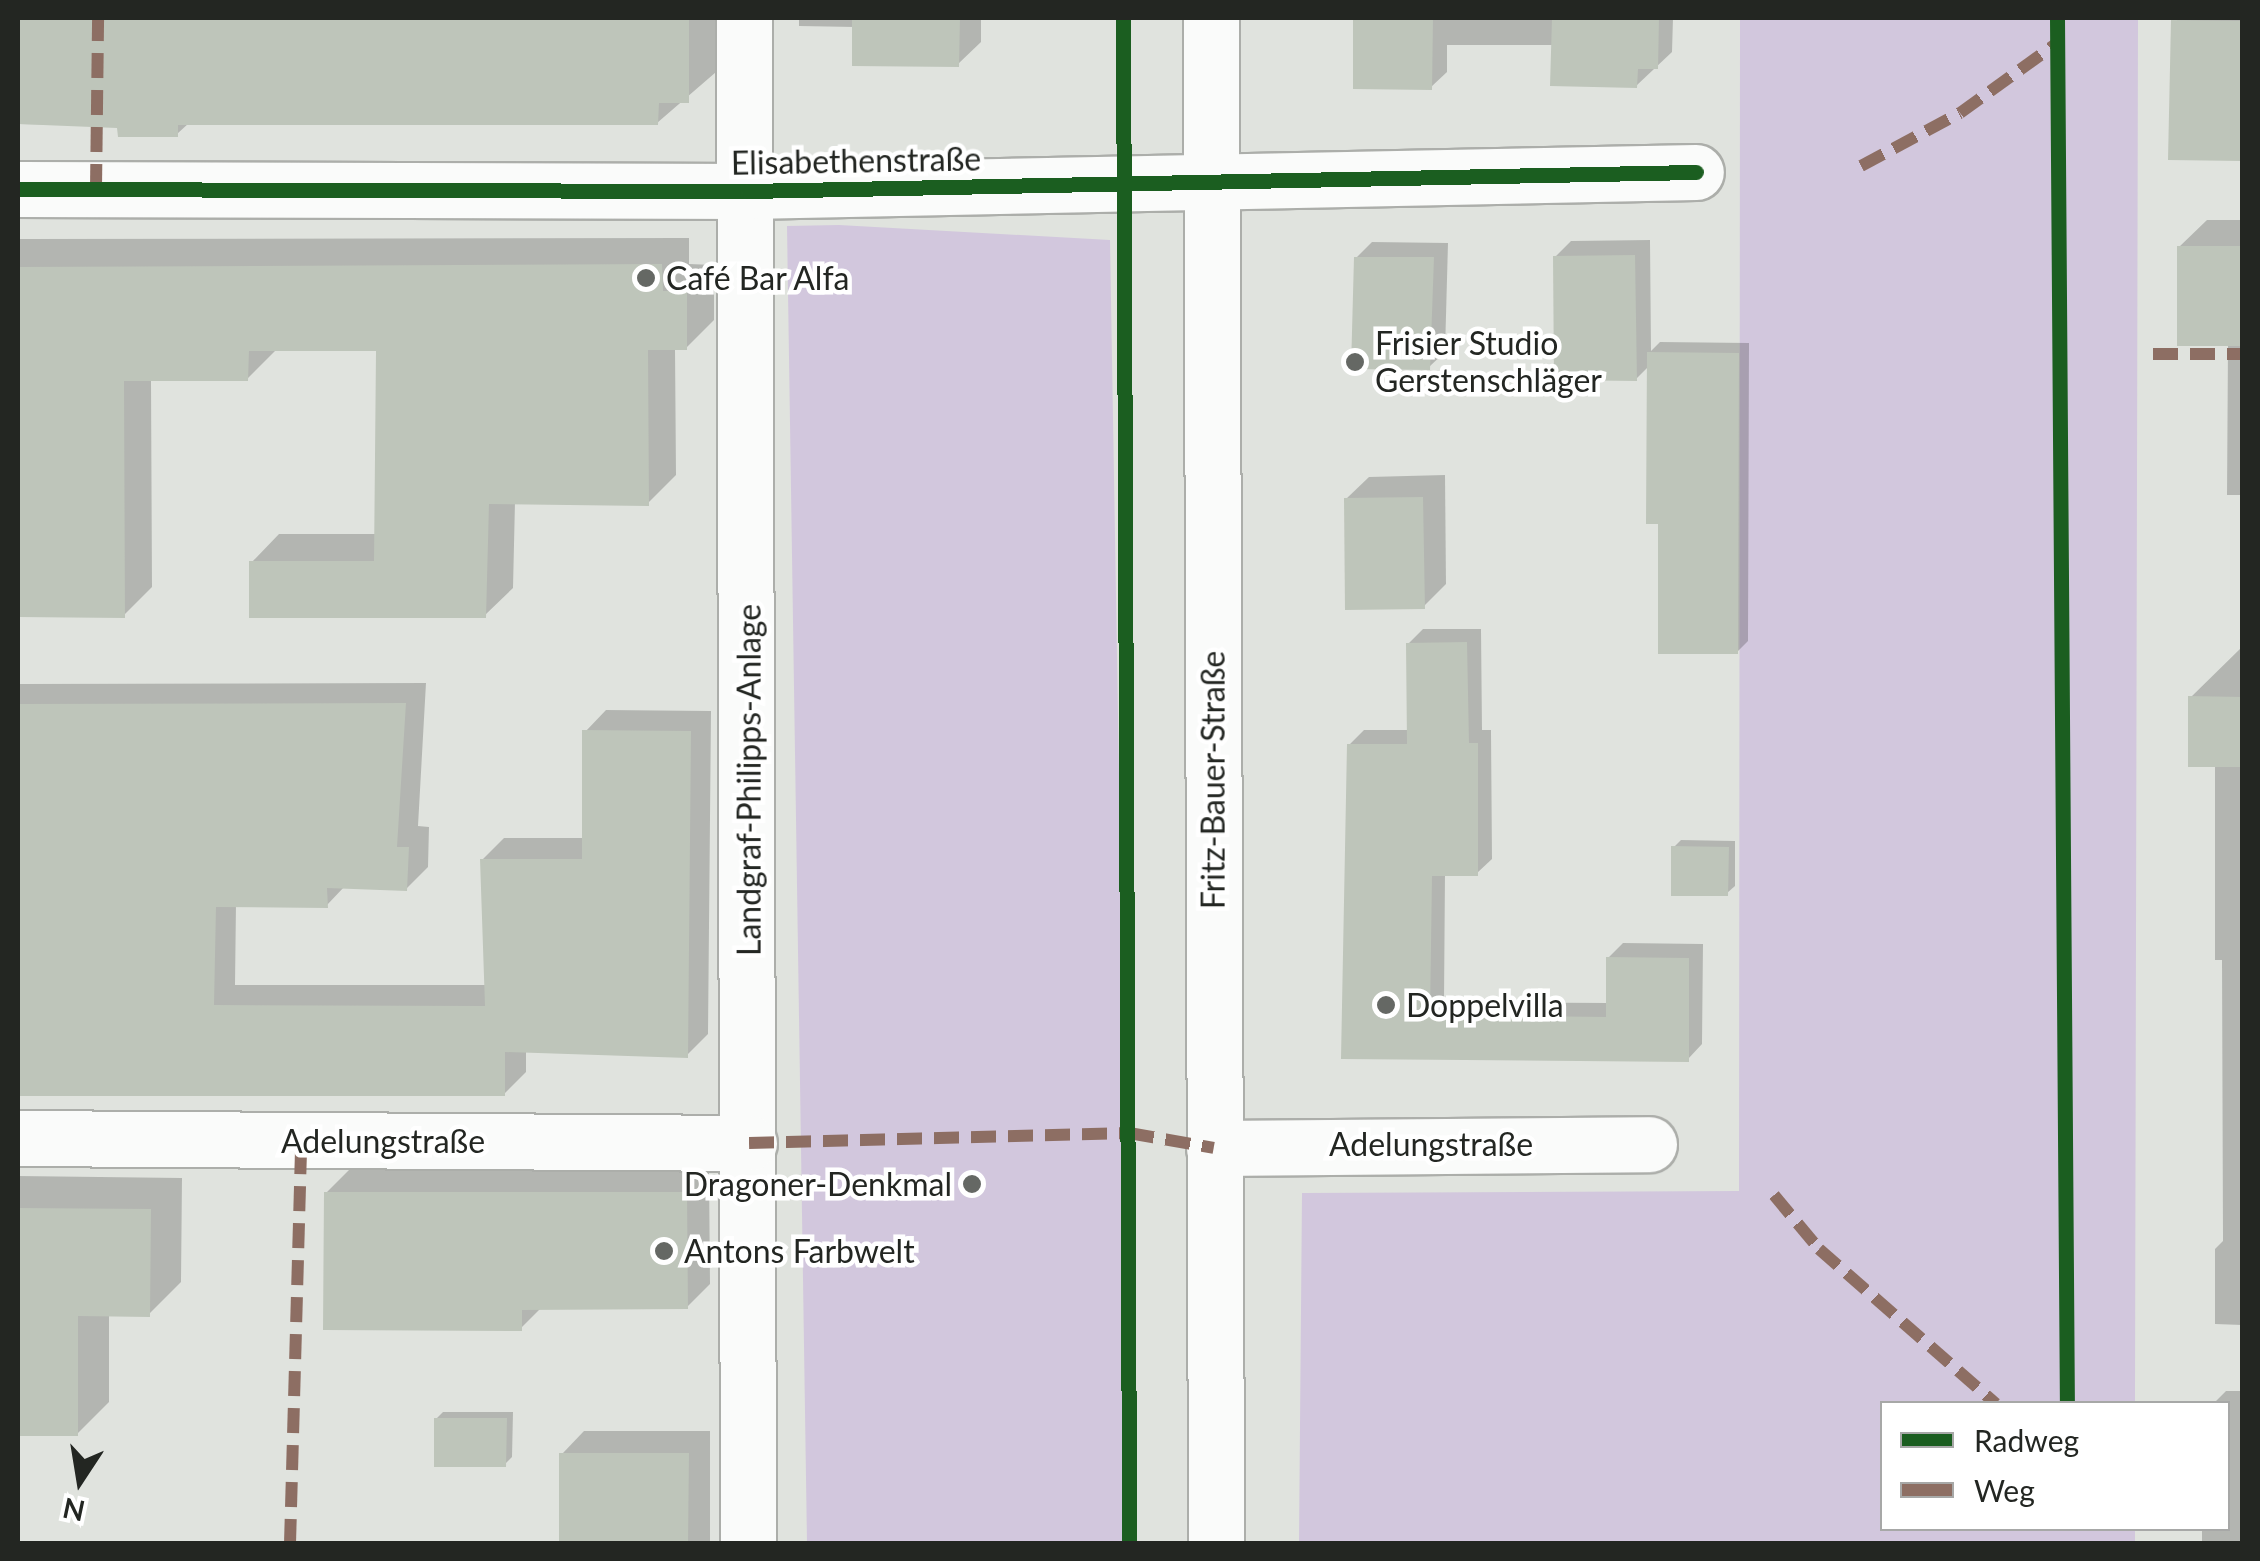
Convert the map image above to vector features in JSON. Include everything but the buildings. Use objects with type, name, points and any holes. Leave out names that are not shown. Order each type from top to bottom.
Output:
[{"type":"street","name":"Landgraf-Philipps-Anlage","points":[[744,18],[748,192],[748,1544]]},
{"type":"street","name":"Fritz-Bauer-Straße","points":[[1210,18],[1216,1544]]},
{"type":"street","name":"Elisabethenstraße","points":[[18,189],[748,192],[1696,172]]},
{"type":"street","name":"Adelungstraße","points":[[18,1138],[749,1143]]},
{"type":"street","name":"Adelungstraße","points":[[1214,1148],[1649,1144]]},
{"type":"shaded area","points":[[1740,18],[2138,18],[2135,1401],[1880,1401],[1880,1531],[2135,1531],[2135,1543],[1299,1543],[1302,1193],[1739,1191]]},
{"type":"shaded area","points":[[839,225],[1110,240],[1132,1543],[807,1543],[787,226]]},
{"type":"marked path","points":[[96,189],[98,18]]},
{"type":"marked path","points":[[1861,166],[1960,113],[2057,43]]},
{"type":"marked path","points":[[2153,354],[2242,354]]},
{"type":"marked path","points":[[749,1143],[1129,1133],[1214,1148]]},
{"type":"marked path","points":[[290,1544],[301,1141]]},
{"type":"marked path","points":[[1774,1195],[1819,1249],[1993,1401]]},
{"type":"cycle path","points":[[1123,18],[1129,1544]]},
{"type":"cycle path","points":[[2057,18],[2067,1401]]},
{"type":"cycle path","points":[[18,189],[748,191],[1696,172]]},
{"type":"place","name":"Café Bar Alfa","points":[[646,278]]},
{"type":"place","name":"Frisier Studio Gerstenschläger","points":[[1355,362]]},
{"type":"place","name":"Doppelvilla","points":[[1386,1005]]},
{"type":"place","name":"Dragoner-Denkmal","points":[[972,1184]]},
{"type":"place","name":"Antons Farbwelt","points":[[664,1251]]}]
